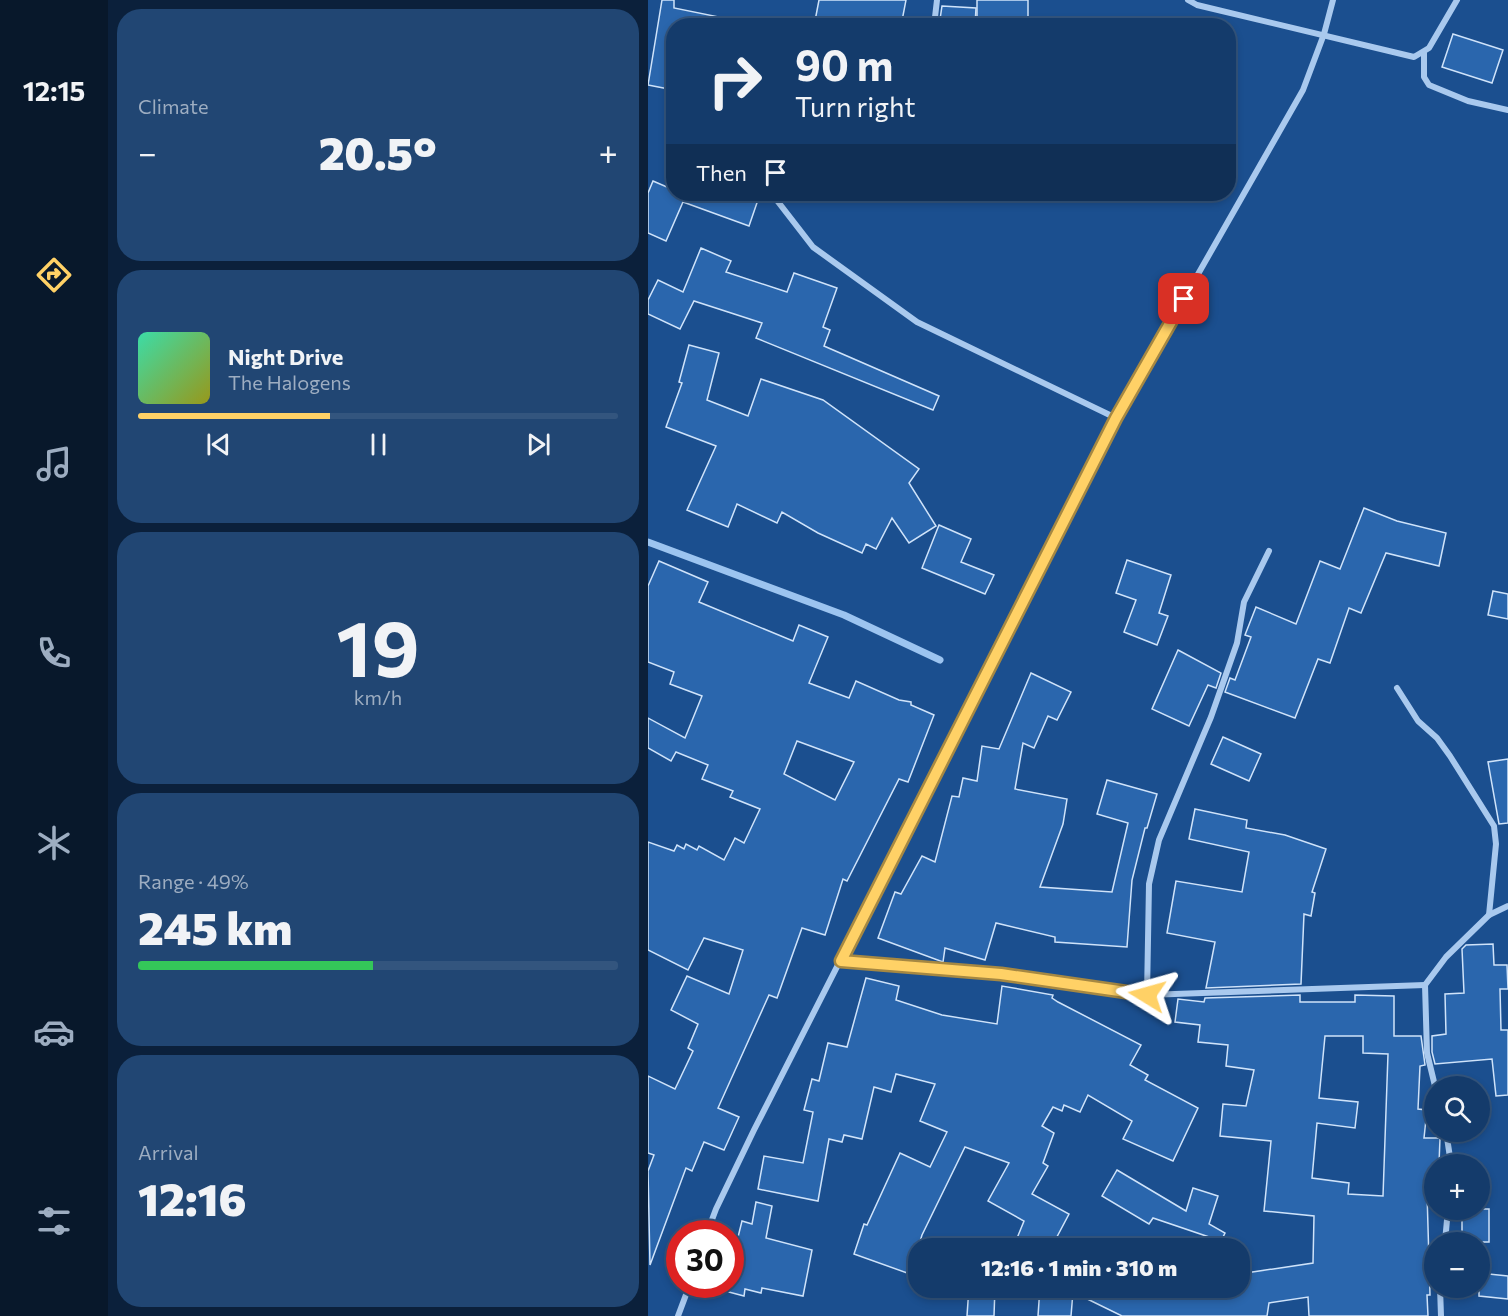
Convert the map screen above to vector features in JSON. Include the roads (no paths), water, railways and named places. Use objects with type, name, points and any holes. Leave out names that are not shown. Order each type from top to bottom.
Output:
[{"type":"street","points":[[935,18],[937,0]]},
{"type":"street","points":[[1188,0],[1197,5],[1404,55],[1414,57],[1424,53]]},
{"type":"street","points":[[713,1220],[730,1179],[1116,418],[1303,90],[1324,34],[1333,0]]},
{"type":"street","points":[[1457,0],[1424,53],[1423,68],[1429,85],[1468,101],[1508,110]]},
{"type":"street","points":[[777,201],[813,247],[917,322],[1116,418]]},
{"type":"street","points":[[1147,995],[1149,884],[1159,840],[1211,717],[1237,643],[1244,603],[1269,551]]},
{"type":"street","points":[[1397,688],[1418,721],[1437,738],[1450,756],[1494,826],[1496,844],[1490,915]]},
{"type":"street","points":[[1433,1076],[1427,1053],[1425,985],[1446,957],[1490,915],[1508,906]]},
{"type":"street","points":[[841,961],[1001,974],[1147,995],[1425,985]]},
{"type":"street","points":[[678,1316],[685,1298]]},
{"type":"street","points":[[1441,1298],[1442,1316]]},
{"type":"waterway","points":[[648,542],[844,615],[940,660]]}]
